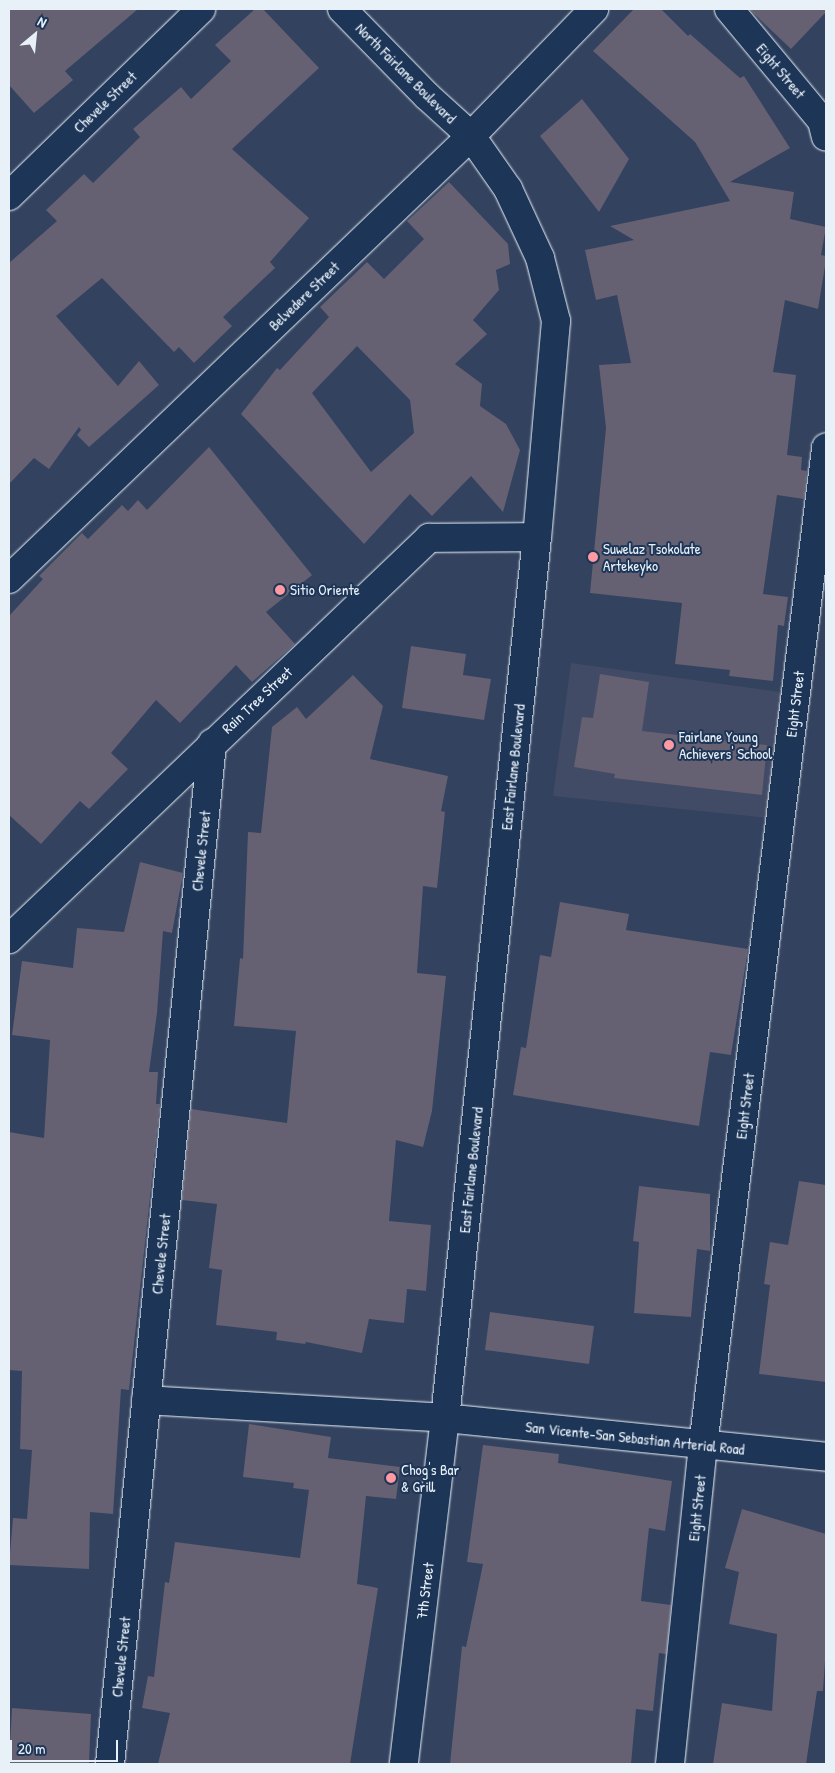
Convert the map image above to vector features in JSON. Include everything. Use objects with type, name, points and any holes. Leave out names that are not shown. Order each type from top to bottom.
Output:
[{"type":"street","name":"Chevele Street","points":[[9,196],[201,9]]},
{"type":"street","name":"North Fairlane Boulevard","points":[[342,9],[427,96],[471,136]]},
{"type":"street","name":"Belvedere Street","points":[[9,579],[471,136],[594,9]]},
{"type":"street","name":"Eight Street","points":[[729,9],[822,121],[826,137]]},
{"type":"street","name":"East Fairlane Boulevard","points":[[445,1418],[537,537],[556,321],[540,258],[508,189],[471,136]]},
{"type":"street","name":"Eight Street","points":[[670,1764],[703,1446],[826,448]]},
{"type":"street","name":"Rain Tree Street","points":[[9,939],[212,743],[429,538],[537,537]]},
{"type":"street","name":"Chevele Street","points":[[110,1764],[212,743]]},
{"type":"street","name":"San Vicente-San Sebastian Arterial Road","points":[[146,1400],[445,1418],[703,1446],[826,1457]]},
{"type":"street","name":"7th Street","points":[[404,1764],[445,1418]]},
{"type":"shaded area","name":"Fairlane Young Achievers' School","points":[[571,663],[787,693],[768,818],[553,796]]},
{"type":"building","points":[[9,9],[138,9],[65,71],[73,80],[34,113],[9,85]]},
{"type":"building","points":[[255,9],[263,9],[319,68],[232,149],[309,218],[270,262],[275,268],[223,317],[232,326],[194,363],[179,347],[174,352],[102,278],[56,316],[118,386],[139,361],[159,385],[89,447],[77,435],[81,430],[79,427],[49,469],[34,458],[9,484],[9,263],[57,221],[46,210],[84,174],[93,183],[140,137],[133,129],[181,87],[191,99],[231,61],[215,45]]},
{"type":"building","points":[[634,9],[661,9],[688,36],[690,34],[740,78],[744,76],[790,148],[730,182],[794,192],[790,219],[826,227],[821,255],[826,256],[826,260],[818,309],[785,300],[773,372],[796,375],[787,455],[802,457],[801,470],[807,471],[804,499],[777,495],[763,594],[788,597],[784,626],[778,625],[773,681],[729,676],[730,670],[675,664],[682,603],[590,593],[606,428],[599,365],[631,363],[617,295],[596,300],[585,250],[634,240],[610,226],[730,201],[695,142],[593,51]]},
{"type":"building","points":[[749,9],[826,9],[826,12],[791,49]]},
{"type":"building","points":[[582,99],[629,159],[599,212],[540,136]]},
{"type":"building","points":[[449,182],[508,244],[510,264],[496,270],[499,290],[473,320],[487,334],[455,364],[482,384],[480,406],[506,424],[520,450],[503,512],[471,476],[432,516],[410,494],[364,544],[241,414],[277,368],[280,370],[329,317],[320,307],[367,262],[384,279],[424,239],[407,221]],"holes":[[[357,346],[410,400],[414,433],[371,472],[312,393]]]},
{"type":"building","points":[[209,447],[312,575],[266,612],[295,644],[252,682],[236,665],[180,723],[156,700],[111,753],[128,769],[89,809],[80,801],[41,844],[9,815],[9,616],[43,579],[39,576],[82,533],[88,539],[122,505],[128,511],[138,500],[147,510]]},
{"type":"building","points":[[411,646],[466,654],[463,675],[491,679],[484,720],[402,708]]},
{"type":"building","points":[[600,674],[649,682],[642,731],[767,745],[762,795],[614,778],[615,774],[574,767],[582,717],[593,718]]},
{"type":"building","points":[[353,675],[383,706],[370,759],[448,776],[441,811],[445,812],[437,888],[423,886],[417,973],[446,976],[432,1111],[423,1147],[396,1140],[389,1221],[431,1225],[426,1291],[407,1289],[404,1323],[369,1319],[362,1353],[306,1342],[305,1344],[276,1340],[277,1332],[216,1325],[222,1270],[209,1268],[217,1204],[182,1200],[191,1109],[287,1123],[296,1031],[234,1026],[240,958],[243,959],[248,832],[261,833],[272,727],[297,707],[306,719]]},
{"type":"building","points":[[140,862],[183,873],[172,933],[163,931],[157,1013],[149,1072],[158,1072],[156,1104],[160,1104],[129,1390],[121,1389],[113,1514],[90,1512],[89,1569],[9,1565],[13,1518],[27,1519],[32,1450],[20,1449],[22,1371],[9,1370],[9,1132],[44,1138],[50,1040],[12,1035],[22,961],[73,968],[77,928],[124,932]]},
{"type":"building","points":[[560,902],[629,914],[626,930],[748,949],[731,1055],[710,1052],[699,1126],[513,1095],[521,1047],[526,1048],[540,955],[551,957]]},
{"type":"building","points":[[799,1181],[826,1185],[826,1382],[759,1374],[770,1285],[764,1284],[770,1242],[788,1245]]},
{"type":"building","points":[[639,1186],[710,1194],[710,1251],[697,1249],[691,1317],[634,1313],[639,1242],[633,1241]]},
{"type":"building","points":[[490,1312],[594,1326],[589,1364],[485,1350]]},
{"type":"building","points":[[249,1424],[331,1437],[328,1458],[400,1467],[396,1499],[366,1496],[357,1584],[378,1588],[350,1764],[158,1764],[170,1713],[142,1708],[148,1676],[154,1677],[165,1582],[169,1583],[175,1542],[300,1558],[309,1490],[293,1488],[294,1483],[243,1477]]},
{"type":"building","points":[[483,1445],[559,1454],[558,1463],[672,1481],[665,1531],[649,1528],[641,1601],[671,1605],[666,1654],[659,1653],[653,1711],[636,1709],[631,1764],[450,1764],[462,1646],[466,1647],[483,1564],[467,1562]]},
{"type":"building","points":[[742,1509],[826,1534],[826,1646],[823,1691],[817,1691],[806,1764],[713,1764],[722,1703],[772,1711],[777,1634],[729,1624],[739,1572],[725,1568]]},
{"type":"building","points":[[12,1708],[91,1714],[89,1764],[9,1764]]},
{"type":"place","name":"Suwelaz Tsokolate Artekeyko","points":[[593,557]]},
{"type":"place","name":"Sitio Oriente","points":[[280,590]]},
{"type":"place","name":"Fairlane Young Achievers' School","points":[[669,745]]},
{"type":"place","name":"Chog's Bar & Grill","points":[[391,1478]]}]
